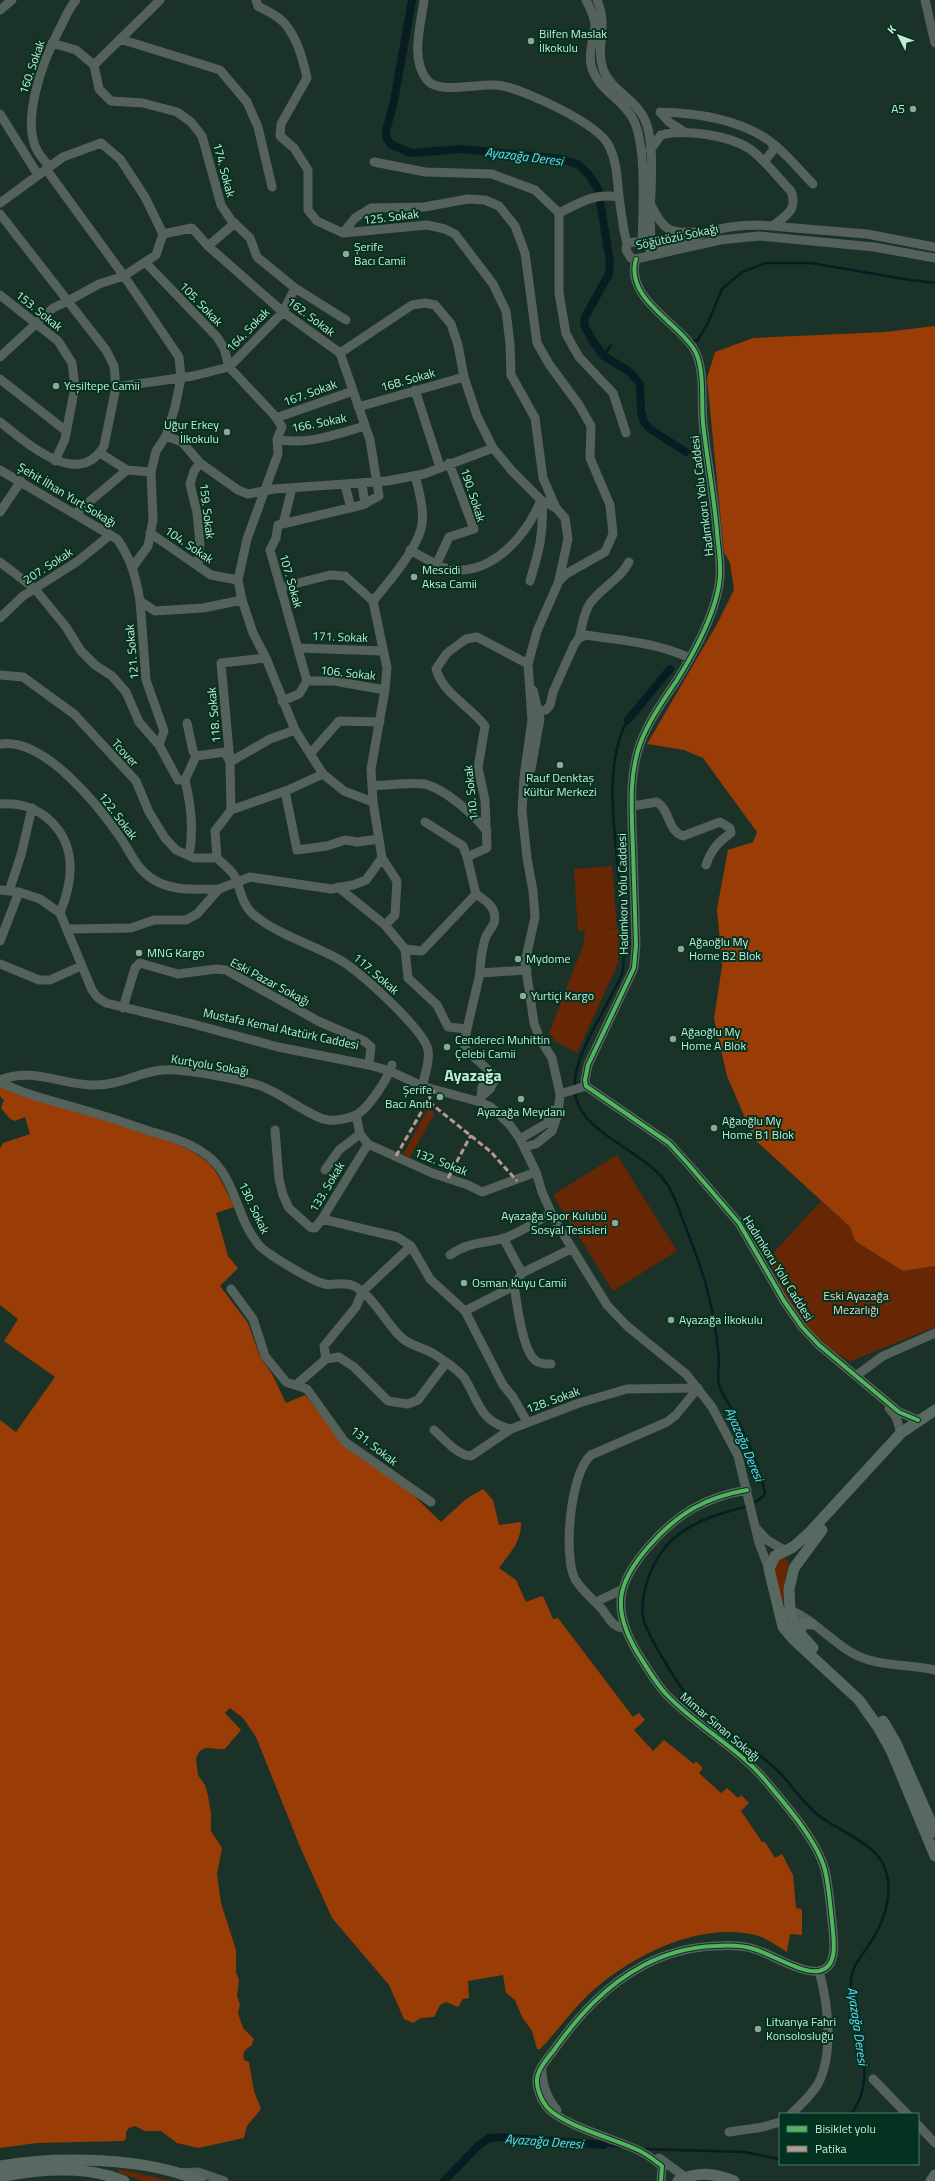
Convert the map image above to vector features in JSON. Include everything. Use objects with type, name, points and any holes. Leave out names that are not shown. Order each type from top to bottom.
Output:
[{"type":"main road","points":[[883,1454],[926,1421],[935,1410]]},
{"type":"main road","points":[[926,1421],[901,1433],[847,1494],[801,1542],[775,1556],[768,1569],[783,1626],[788,1634],[859,1700],[878,1727],[891,1750],[935,1856]]},
{"type":"main road","points":[[794,1568],[809,1545],[835,1515],[847,1494]]},
{"type":"main road","points":[[784,1550],[789,1551],[793,1556],[794,1568],[789,1589],[790,1610],[795,1628],[801,1636],[865,1696],[884,1723],[896,1744],[935,1832]]},
{"type":"main road","points":[[777,1605],[782,1610],[790,1610]]},
{"type":"main road","points":[[801,1636],[800,1628],[803,1624],[812,1624]]},
{"type":"main road","points":[[0,2166],[42,2161],[87,2160],[150,2166],[177,2173],[198,2181]]},
{"type":"main road","points":[[0,2177],[34,2172],[79,2171],[102,2174],[124,2181]]},
{"type":"main road","points":[[682,2179],[693,2174],[711,2173],[734,2181]]},
{"type":"main road","points":[[931,2181],[935,2175]]},
{"type":"street","points":[[0,10],[12,0]]},
{"type":"street","name":"160. Sokak","points":[[76,0],[52,43],[40,76],[32,107],[32,130],[37,151],[47,168],[124,276],[179,357],[181,378],[175,407],[166,436],[156,451],[151,472],[153,520],[148,546],[132,568]]},
{"type":"street","points":[[52,43],[76,50],[94,65],[160,0]]},
{"type":"street","points":[[256,0],[258,6],[280,19],[298,46],[307,78],[281,124],[280,136],[294,148],[308,170],[308,210],[317,221],[343,234],[355,218],[371,208],[424,207],[468,199],[485,200],[499,206],[515,226],[525,253],[537,343],[549,364],[579,405],[591,426],[590,458],[610,505],[611,512],[613,534],[605,552],[566,574],[559,581]]},
{"type":"street","points":[[424,0],[418,51],[420,67],[427,79],[439,87],[475,85],[502,86],[563,109],[609,145],[616,163],[619,198],[627,244]]},
{"type":"street","points":[[586,0],[595,24],[590,51],[590,64],[596,80],[625,109],[633,119],[636,128],[642,165],[646,244],[650,254],[648,256]]},
{"type":"street","points":[[597,0],[603,20],[600,61],[605,74],[636,106],[645,120],[650,139],[651,204],[646,244]]},
{"type":"street","points":[[925,0],[935,43]]},
{"type":"street","points":[[120,39],[220,70],[247,102],[258,127],[272,187]]},
{"type":"street","name":"174. Sokak","points":[[94,65],[99,89],[111,101],[144,103],[157,106],[177,112],[191,122],[202,136],[221,205],[235,223],[250,238],[256,257],[295,288],[346,320]]},
{"type":"street","points":[[690,133],[669,122],[660,112],[730,121],[754,131],[772,143],[813,184]]},
{"type":"street","points":[[0,114],[38,175]]},
{"type":"street","points":[[690,133],[694,116]]},
{"type":"street","points":[[650,150],[661,135],[690,133],[712,135],[750,149],[791,191],[794,205],[788,215],[774,226]]},
{"type":"street","points":[[0,203],[63,157],[101,142],[120,159],[145,197],[163,234],[156,254],[124,276],[99,284],[53,308],[0,357]]},
{"type":"street","points":[[767,158],[774,149],[772,143]]},
{"type":"street","points":[[374,162],[425,172],[492,174],[535,190],[559,213],[559,293],[566,334],[579,357],[613,393],[626,433]]},
{"type":"street","points":[[559,213],[592,197],[605,195],[619,198]]},
{"type":"street","points":[[651,204],[659,221],[670,230],[686,233],[710,231]]},
{"type":"street","points":[[0,214],[106,350],[114,366],[116,387],[104,446],[100,453],[84,462],[72,465],[55,461],[0,422]]},
{"type":"street","points":[[208,246],[235,223]]},
{"type":"street","name":"125. Sokak","points":[[343,234],[427,225],[445,229],[455,234],[493,284],[506,311],[510,344],[511,375],[535,418],[543,478],[556,508],[565,518],[568,538],[559,581],[537,631],[528,664]]},
{"type":"street","name":"Söğütözü Sokağı","points":[[935,247],[868,234],[744,225],[710,231],[684,240],[646,244],[636,242],[627,244],[626,250],[628,255],[636,259],[720,240],[759,236],[874,247],[935,258]]},
{"type":"street","name":"162. Sokak","points":[[163,234],[192,228],[208,246],[283,312],[340,354],[370,440],[375,482]]},
{"type":"street","name":"Hadımkoru Yolu Caddesi","points":[[636,259],[634,271],[645,297],[694,349],[701,367],[701,401],[705,445],[713,484],[720,575],[718,592],[690,658],[651,718],[640,745],[634,768],[632,806],[636,945],[634,968],[588,1064],[585,1080],[586,1086],[650,1128],[669,1143],[689,1165],[739,1224],[784,1302],[802,1327],[819,1345],[905,1415],[926,1421]]},
{"type":"street","name":"105. Sokak","points":[[145,262],[217,338],[224,348],[229,367]]},
{"type":"street","name":"164. Sokak","points":[[229,367],[283,312],[295,288]]},
{"type":"street","name":"153. Sokak","points":[[0,295],[34,324],[58,341],[72,363],[75,387],[66,432],[55,461]]},
{"type":"street","points":[[340,354],[412,305],[426,303],[435,305],[450,324],[458,345],[464,377],[477,416],[493,448],[512,471],[542,500],[556,508]]},
{"type":"street","points":[[116,387],[181,378],[229,367],[276,418],[282,427],[277,439],[278,454],[247,539],[238,580],[242,600],[253,632],[266,658],[282,701],[295,730],[310,754],[323,774],[344,791],[373,802]]},
{"type":"street","name":"168. Sokak","points":[[358,407],[464,377]]},
{"type":"street","points":[[0,379],[66,432]]},
{"type":"street","points":[[415,390],[445,465]]},
{"type":"street","name":"167. Sokak","points":[[276,418],[353,391]]},
{"type":"street","name":"166. Sokak","points":[[277,439],[290,442],[326,437],[365,426]]},
{"type":"street","points":[[166,436],[182,442],[200,463],[238,490],[248,494],[292,488],[362,484],[415,476],[493,448]]},
{"type":"street","points":[[100,453],[127,470],[151,472]]},
{"type":"street","name":"159. Sokak","points":[[198,566],[200,544],[197,513],[190,484],[194,471],[200,463]]},
{"type":"street","name":"190. Sokak","points":[[437,563],[449,537],[474,529],[445,465]]},
{"type":"street","name":"Şehit İlhan Yurt Sokağı","points":[[0,470],[76,513],[117,539],[127,554],[140,601]]},
{"type":"street","points":[[76,513],[127,470]]},
{"type":"street","points":[[373,602],[394,577],[418,536],[422,524],[421,500],[415,476]]},
{"type":"street","points":[[0,512],[21,481]]},
{"type":"street","points":[[292,488],[283,524],[365,504],[379,496],[375,482]]},
{"type":"street","points":[[362,484],[365,504]]},
{"type":"street","points":[[345,485],[351,508]]},
{"type":"street","points":[[410,550],[453,570],[481,567],[495,560],[517,538],[534,517],[542,500]]},
{"type":"street","points":[[530,581],[542,543],[542,500]]},
{"type":"street","name":"107. Sokak","points":[[283,524],[278,525],[276,538],[270,550],[282,587],[307,681]]},
{"type":"street","name":"104. Sokak","points":[[150,533],[211,575],[238,580]]},
{"type":"street","name":"207. Sokak","points":[[0,618],[23,596],[78,561],[110,535]]},
{"type":"street","points":[[0,562],[36,589],[66,627],[81,651],[95,665],[112,676],[126,692],[140,722],[159,745],[178,780],[184,780]]},
{"type":"street","points":[[524,1142],[542,1140],[552,1131],[558,1114],[560,1094],[555,1064],[544,1046],[534,1023],[530,1005],[526,955],[534,923],[535,910],[522,811],[536,712],[547,694],[553,692],[578,638],[588,606],[606,586],[618,578],[629,562]]},
{"type":"street","points":[[282,587],[330,575],[346,576],[373,602],[382,651],[387,668],[380,722],[371,770],[373,802],[382,858],[397,881],[395,915],[385,924]]},
{"type":"street","points":[[140,601],[155,612],[203,608],[242,600]]},
{"type":"street","name":"121. Sokak","points":[[140,601],[146,680],[164,731],[159,745]]},
{"type":"street","points":[[578,638],[586,635],[647,643],[670,649],[690,658]]},
{"type":"street","name":"110. Sokak","points":[[467,856],[487,848],[485,800],[478,768],[485,726],[475,713],[451,694],[439,680],[436,669],[447,653],[466,640],[477,637],[528,664]]},
{"type":"street","name":"171. Sokak","points":[[298,648],[382,651]]},
{"type":"street","name":"118. Sokak","points":[[231,810],[230,762],[221,663],[266,658]]},
{"type":"street","points":[[528,664],[530,685],[529,692],[536,712]]},
{"type":"street","name":"Tcover","points":[[0,675],[24,677],[74,714],[136,782],[149,812],[165,838],[176,850],[194,858],[217,858]]},
{"type":"street","points":[[282,701],[299,694],[307,681]]},
{"type":"street","name":"106. Sokak","points":[[307,681],[334,681],[385,690]]},
{"type":"street","points":[[310,754],[339,721],[380,722]]},
{"type":"street","points":[[188,723],[193,751],[196,756]]},
{"type":"street","points":[[196,756],[225,752],[230,762],[270,740],[295,730]]},
{"type":"street","name":"122. Sokak","points":[[0,744],[13,744],[30,750],[55,763],[104,815],[137,864],[150,878],[166,886],[185,890],[219,889]]},
{"type":"street","points":[[189,856],[193,834],[190,804],[184,780],[196,756]]},
{"type":"street","points":[[217,858],[215,831],[231,810],[285,791],[323,774]]},
{"type":"street","points":[[372,786],[424,784],[455,801],[480,822],[487,832]]},
{"type":"street","points":[[285,791],[297,850],[327,846],[345,840],[357,842],[379,839]]},
{"type":"street","points":[[632,806],[657,802],[662,805],[670,825],[677,834],[683,836],[720,822],[730,828],[731,833],[718,842],[709,855],[706,865]]},
{"type":"street","points":[[0,804],[22,805],[32,808],[56,827],[64,836],[69,851],[67,896],[60,913],[40,899],[9,891]]},
{"type":"street","points":[[0,941],[9,891],[21,855],[32,808]]},
{"type":"street","points":[[425,822],[463,846],[467,856],[476,894],[490,904],[494,913],[494,923],[485,938],[480,960],[480,973],[464,1043],[466,1050],[491,1072],[482,1087],[481,1099]]},
{"type":"street","name":"117. Sokak","points":[[217,858],[233,873],[245,904],[253,914],[270,926],[341,960],[380,992],[403,1016],[421,1036],[428,1051],[422,1084]]},
{"type":"street","points":[[68,929],[131,928],[154,920],[186,920],[197,914],[219,889],[237,881],[250,878],[331,889],[353,885],[366,880],[382,858]]},
{"type":"street","points":[[338,888],[385,924],[405,949],[408,978],[437,1005],[448,1027],[466,1029]]},
{"type":"street","points":[[405,949],[422,951],[476,894]]},
{"type":"street","name":"Mustafa Kemal Atatürk Caddesi","points":[[60,913],[68,929],[81,966],[97,997],[106,1003],[391,1068],[422,1084],[481,1099],[498,1113],[524,1142],[536,1164],[536,1172],[551,1213],[571,1249],[614,1313],[686,1374],[698,1388],[733,1443],[743,1470],[759,1543],[768,1569]]},
{"type":"street","name":"Eski Pazar Sokağı","points":[[123,1008],[135,968],[140,963],[178,974],[216,969],[226,970],[318,1021],[364,1041],[371,1047],[369,1062]]},
{"type":"street","points":[[0,964],[39,980],[50,980],[81,966]]},
{"type":"street","points":[[480,973],[527,970]]},
{"type":"street","points":[[524,1142],[547,1123],[552,1114],[554,1086],[544,1046]]},
{"type":"street","points":[[356,1115],[363,1110],[391,1068]]},
{"type":"street","name":"Kurtyolu Sokağı","points":[[0,1081],[17,1074],[73,1083],[107,1085],[162,1070],[178,1071],[258,1085],[328,1120],[356,1115]]},
{"type":"street","name":"130. Sokak","points":[[0,1081],[26,1094],[90,1111],[197,1149],[217,1162],[231,1188],[253,1236],[262,1249],[313,1280],[326,1285],[344,1283],[354,1286],[362,1292],[404,1340],[436,1354],[464,1378],[480,1410],[487,1417],[503,1427],[511,1429]]},
{"type":"street","points":[[560,1094],[586,1086]]},
{"type":"street","name":"132. Sokak","points":[[356,1115],[360,1134],[368,1144],[420,1168],[468,1185],[482,1192],[517,1181],[536,1172]]},
{"type":"street","name":"133. Sokak","points":[[275,1130],[279,1179],[289,1208],[310,1228],[315,1228],[322,1219],[368,1144]]},
{"type":"street","points":[[324,1170],[340,1150],[360,1134]]},
{"type":"street","points":[[450,1255],[463,1247],[477,1242],[503,1238],[521,1231],[551,1213]]},
{"type":"street","points":[[322,1219],[397,1237],[411,1246],[430,1280],[465,1311],[502,1385],[513,1397],[527,1422]]},
{"type":"street","points":[[503,1238],[522,1273]]},
{"type":"street","points":[[326,1359],[324,1346],[356,1307],[362,1292],[411,1246]]},
{"type":"street","points":[[465,1311],[514,1286],[522,1273],[571,1249]]},
{"type":"street","points":[[514,1286],[521,1326],[531,1357],[536,1362],[551,1364]]},
{"type":"street","name":"131. Sokak","points":[[231,1289],[252,1319],[264,1356],[286,1382],[307,1389],[345,1442],[431,1502]]},
{"type":"street","points":[[857,1375],[883,1356],[935,1333]]},
{"type":"street","points":[[296,1385],[326,1359],[339,1357],[354,1367],[388,1400],[408,1404],[418,1400],[446,1363]]},
{"type":"street","points":[[624,1628],[620,1628],[613,1623],[596,1602],[585,1593],[575,1579],[570,1564],[569,1531],[571,1506],[585,1460],[598,1452],[668,1422],[676,1415],[698,1388]]},
{"type":"street","name":"128. Sokak","points":[[434,1430],[466,1456],[471,1456],[511,1429],[578,1403],[626,1389],[698,1388]]},
{"type":"street","name":"Hadımkoru Yolu Caddesi","points":[[880,1396],[896,1417],[901,1433]]},
{"type":"street","points":[[596,1602],[621,1590],[626,1578],[642,1554],[654,1541],[692,1508],[708,1500],[748,1495]]},
{"type":"street","points":[[757,1529],[767,1540],[784,1550]]},
{"type":"street","points":[[789,1589],[796,1605],[812,1624]]},
{"type":"street","name":"Mimar Sinan Sokağı","points":[[621,1590],[624,1628],[647,1668],[665,1693],[764,1779],[810,1840],[820,1858],[828,1888],[834,1958],[829,1964],[819,1971]]},
{"type":"street","points":[[790,1610],[812,1624],[844,1648],[867,1660],[884,1664],[935,1670]]},
{"type":"street","points":[[682,2179],[653,2157],[565,2116],[557,2110],[548,2096],[542,2080],[543,2065],[565,2033],[594,2000],[626,1975],[676,1952],[715,1946],[742,1946],[771,1954],[804,1969],[819,1971],[824,1989],[828,2029],[824,2063],[818,2083],[802,2105],[792,2113]]},
{"type":"street","points":[[873,2079],[906,2113]]},
{"type":"street","points":[[729,2132],[763,2127],[779,2122]]},
{"type":"street","points":[[919,2126],[935,2142]]},
{"type":"street","points":[[653,2157],[662,2166],[661,2181]]},
{"type":"street","points":[[177,2173],[198,2172],[224,2181]]},
{"type":"green space","points":[[612,866],[617,928],[608,929],[619,929],[618,963],[577,1053],[556,1042],[549,1033],[583,946],[585,931],[578,931],[574,869]]},
{"type":"green space","points":[[428,1109],[435,1113],[409,1158],[403,1154]]},
{"type":"green space","name":"Ayazağa Spor Kulubü Sosyal Tesisleri","points":[[617,1155],[677,1251],[613,1291],[553,1195]]},
{"type":"green space","name":"Eski Ayazağa Mezarlığı","points":[[821,1201],[850,1227],[855,1241],[903,1271],[935,1266],[935,1327],[851,1361],[837,1354],[812,1332],[791,1303],[768,1259]]},
{"type":"green space","points":[[780,1557],[785,1558],[789,1562],[785,1578],[785,1601],[781,1602],[773,1578],[776,1559]]},
{"type":"green space","points":[[118,2169],[172,2181],[143,2181],[120,2173],[117,2171]]},
{"type":"shaded area","points":[[935,326],[935,1266],[903,1271],[855,1241],[850,1227],[754,1139],[727,1076],[714,1019],[722,966],[717,909],[728,850],[753,842],[757,832],[703,758],[684,750],[647,744],[717,624],[734,590],[730,563],[724,552],[707,378],[715,352],[753,338],[885,332]]},
{"type":"shaded area","points":[[0,1084],[174,1143],[198,1155],[212,1167],[223,1183],[234,1207],[216,1213],[228,1256],[238,1268],[220,1286],[248,1323],[260,1357],[272,1374],[286,1403],[305,1395],[341,1441],[410,1492],[441,1522],[466,1499],[483,1489],[493,1500],[499,1525],[521,1522],[520,1535],[511,1552],[499,1568],[516,1580],[526,1602],[542,1596],[544,1598],[553,1619],[558,1618],[633,1717],[639,1713],[645,1720],[634,1730],[653,1751],[664,1740],[694,1764],[696,1761],[703,1768],[699,1773],[721,1793],[727,1788],[738,1798],[741,1795],[749,1803],[741,1811],[762,1842],[765,1842],[775,1858],[782,1854],[793,1875],[796,1908],[802,1909],[802,1935],[790,1934],[787,1952],[759,1936],[733,1932],[711,1933],[666,1945],[644,1955],[605,1980],[582,2001],[540,2049],[537,2049],[532,2031],[522,2017],[515,2000],[506,1993],[503,1975],[468,1981],[469,1998],[463,1999],[458,2007],[446,2002],[440,2005],[434,2017],[421,2018],[413,2023],[404,2019],[389,1985],[332,1918],[301,1849],[256,1737],[243,1718],[230,1708],[225,1713],[241,1730],[225,1749],[204,1748],[198,1753],[196,1759],[198,1775],[205,1785],[208,1796],[211,1813],[211,1831],[222,1848],[217,1874],[221,1903],[236,1950],[236,1972],[239,1980],[237,1996],[240,2005],[238,2013],[243,2028],[254,2039],[251,2046],[244,2052],[243,2058],[249,2062],[254,2091],[261,2109],[247,2126],[244,2138],[198,2148],[177,2143],[161,2131],[145,2131],[135,2126],[129,2128],[126,2132],[126,2139],[123,2141],[37,2143],[0,2148],[0,1420],[16,1432],[55,1377],[4,1341],[18,1319],[0,1305],[0,1149],[3,1143],[30,1134],[25,1117],[15,1121],[10,1119],[1,1108],[4,1100],[0,1096]]},
{"type":"waterway","name":"Ayazağa Deresi","points":[[412,0],[394,101],[386,131],[386,137],[390,144],[411,153],[462,149],[562,159],[579,165],[589,175],[598,189],[610,262],[609,274],[585,317],[584,325],[592,340],[604,356],[630,372],[640,384],[641,412],[644,422],[650,429],[686,452]]},
{"type":"waterway","points":[[691,340],[697,341],[707,325],[722,289],[742,272],[766,263],[811,263],[935,283]]},
{"type":"waterway","points":[[604,356],[611,345]]},
{"type":"waterway","name":"Ayazağa Deresi","points":[[628,720],[670,669]]},
{"type":"waterway","name":"Ayazağa Deresi","points":[[628,720],[618,744],[613,774],[615,840],[624,941],[623,969],[620,979],[592,1032],[580,1059],[576,1072],[576,1098],[582,1111],[603,1133],[657,1172],[667,1184],[677,1203],[695,1250],[708,1291],[714,1320],[719,1359],[719,1385],[752,1452],[760,1473],[765,1494],[760,1499],[748,1506],[714,1516],[693,1525],[674,1538],[659,1556],[650,1572],[643,1600],[643,1617],[650,1635],[664,1660],[692,1701],[712,1719],[777,1770],[818,1815],[864,1844],[880,1858],[884,1866],[888,1888],[888,1900],[885,1911],[871,1943],[857,1962],[851,1981],[852,1998],[864,2066],[864,2082],[860,2098],[852,2113]]},
{"type":"waterway","name":"Ayazağa Deresi","points":[[444,2181],[479,2145],[489,2138],[502,2137],[604,2145]]},
{"type":"waterway","name":"Ayazağa Deresi","points":[[604,2145],[620,2147]]},
{"type":"waterway","name":"Ayazağa Deresi","points":[[643,2149],[744,2152],[779,2159]]},
{"type":"marked path","points":[[396,1156],[434,1090]]},
{"type":"marked path","points":[[429,1102],[491,1152],[517,1181]]},
{"type":"marked path","points":[[448,1178],[471,1135]]},
{"type":"cycle path","points":[[636,259],[634,273],[638,286],[645,298],[655,310],[688,341],[695,351],[698,359],[701,376],[703,423],[716,518],[720,576],[715,602],[698,644],[648,727],[636,757],[632,783],[636,945],[634,968],[588,1065],[585,1080],[586,1086],[669,1143],[739,1223],[784,1301],[802,1327],[819,1345],[899,1412],[918,1420]]},
{"type":"cycle path","points":[[661,2181],[662,2166],[647,2155],[563,2119],[553,2113],[546,2106],[537,2086],[539,2072],[546,2060],[583,2013],[605,1991],[630,1973],[661,1957],[678,1951],[696,1948],[725,1945],[740,1946],[761,1952],[804,1970],[819,1971],[826,1968],[830,1964],[834,1950],[828,1883],[821,1859],[808,1835],[782,1800],[754,1768],[678,1706],[666,1694],[654,1679],[637,1652],[623,1622],[621,1596],[625,1584],[630,1571],[650,1545],[671,1524],[694,1508],[718,1497],[747,1490]]},
{"type":"place","name":"Bilfen Maslak İlkokulu","points":[[531,41]]},
{"type":"place","name":"A5","points":[[913,109]]},
{"type":"place","name":"Şerife Bacı Camii","points":[[346,254]]},
{"type":"place","name":"Yeşiltepe Camii","points":[[56,386]]},
{"type":"place","name":"Uğur Erkey İlkokulu","points":[[227,432]]},
{"type":"place","name":"Mescidi Aksa Camii","points":[[414,577]]},
{"type":"place","name":"Rauf Denktaş Kültür Merkezi","points":[[560,765]]},
{"type":"place","name":"Ağaoğlu My Home B2 Blok","points":[[681,949]]},
{"type":"place","name":"MNG Kargo","points":[[139,953]]},
{"type":"place","name":"Mydome","points":[[518,959]]},
{"type":"place","name":"Yurtiçi Kargo","points":[[523,996]]},
{"type":"place","name":"Ağaoğlu My Home A Blok","points":[[673,1039]]},
{"type":"place","name":"Cendereci Muhittin Çelebi Camii","points":[[447,1047]]},
{"type":"place","name":"Şerife Bacı Anıtı","points":[[440,1097]]},
{"type":"place","name":"Ayazağa Meydanı","points":[[521,1099]]},
{"type":"place","name":"Ağaoğlu My Home B1 Blok","points":[[714,1128]]},
{"type":"place","name":"Ayazağa Spor Kulubü Sosyal Tesisleri","points":[[615,1223]]},
{"type":"place","name":"Osman Kuyu Camii","points":[[464,1283]]},
{"type":"place","name":"Ayazağa İlkokulu","points":[[671,1320]]},
{"type":"place","name":"Litvanya Fahri Konsolosluğu","points":[[758,2029]]},
{"type":"district","name":"Ayazağa","points":[[473,1075]]}]
